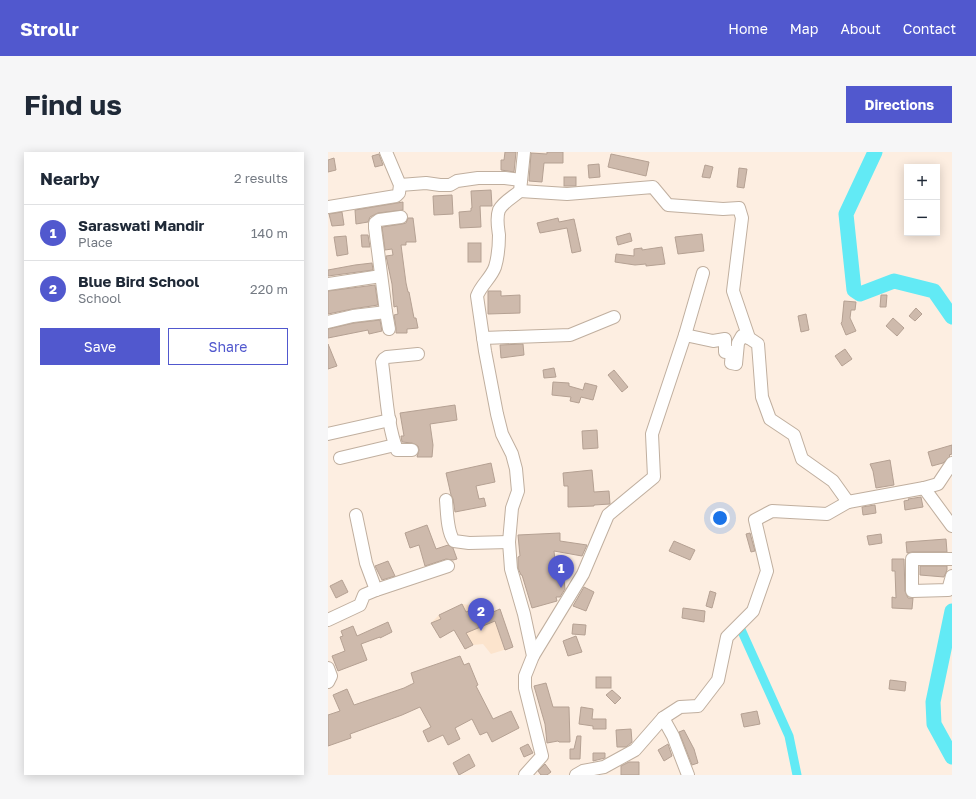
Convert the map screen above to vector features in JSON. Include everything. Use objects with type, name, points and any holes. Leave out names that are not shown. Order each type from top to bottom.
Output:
[{"type":"street","points":[[328,207],[396,196],[399,193],[400,185],[386,152]]},
{"type":"street","points":[[524,152],[520,186],[499,211],[498,249],[495,267],[479,290],[477,296],[497,414],[502,434],[512,454],[516,469],[518,491],[512,508],[509,542],[511,569],[524,614],[533,656]]},
{"type":"street","points":[[400,185],[426,183],[450,185],[457,181],[478,178],[505,178],[520,186],[568,194],[653,187],[668,205],[723,209],[739,208],[742,218],[733,291],[749,338]]},
{"type":"street","points":[[389,329],[380,276],[375,223],[379,220],[401,217]]},
{"type":"street","points":[[525,775],[542,756],[525,688],[525,676],[533,656],[583,574],[608,515],[654,477],[652,434],[685,335],[703,273]]},
{"type":"street","points":[[328,284],[380,276]]},
{"type":"street","points":[[328,322],[353,316],[386,312]]},
{"type":"street","points":[[483,338],[570,335],[614,317]]},
{"type":"street","points":[[685,335],[713,342],[725,339],[725,352],[732,352],[731,363],[736,364],[738,343],[742,336],[749,338],[758,344],[762,397],[770,419],[794,435],[802,459],[833,481],[848,502]]},
{"type":"street","points":[[412,450],[397,450],[395,445],[382,362],[387,357],[418,354]]},
{"type":"street","points":[[328,434],[390,420]]},
{"type":"street","points":[[340,458],[395,445]]},
{"type":"street","points":[[576,775],[583,771],[604,767],[635,750],[663,718],[680,707],[698,706],[718,680],[727,637],[753,611],[767,572],[755,520],[772,511],[827,514],[848,502],[938,484],[952,463]]},
{"type":"street","points":[[924,488],[952,526]]},
{"type":"street","points":[[446,500],[447,518],[451,537],[454,540],[469,543],[509,542]]},
{"type":"street","points":[[356,515],[366,563],[376,590]]},
{"type":"street","points":[[952,558],[912,559],[912,591],[948,590],[952,576]]},
{"type":"street","points":[[328,620],[360,605],[364,595],[448,566]]},
{"type":"street","points":[[328,668],[331,676],[328,682]]},
{"type":"street","points":[[663,718],[673,736],[688,775]]},
{"type":"shaded area","points":[[462,604],[470,605],[477,619],[500,609],[513,647],[491,654],[483,644],[473,645],[465,649],[454,629],[440,638],[431,623],[439,615]]},
{"type":"building","points":[[505,152],[516,152],[514,172],[501,170],[501,160],[504,160]]},
{"type":"building","points":[[547,152],[563,152],[563,163],[544,163],[542,182],[529,181],[531,153],[547,154]]},
{"type":"building","points":[[379,154],[383,165],[375,167],[372,156]]},
{"type":"building","points":[[611,154],[649,162],[646,176],[608,167]]},
{"type":"building","points":[[334,158],[336,170],[328,172],[328,160]]},
{"type":"building","points":[[599,164],[600,177],[589,178],[588,165]]},
{"type":"building","points":[[705,165],[713,167],[710,178],[702,177]]},
{"type":"building","points":[[739,168],[747,169],[744,188],[737,187]]},
{"type":"building","points":[[564,177],[576,177],[576,186],[564,186]]},
{"type":"building","points":[[491,190],[492,206],[480,206],[481,227],[460,228],[459,212],[471,211],[472,208],[471,191]]},
{"type":"building","points":[[452,195],[453,214],[434,215],[433,196]]},
{"type":"building","points":[[403,202],[403,210],[378,213],[370,217],[368,222],[356,224],[355,210]]},
{"type":"building","points":[[342,212],[344,225],[332,226],[329,214]]},
{"type":"building","points":[[408,218],[413,218],[416,242],[406,242],[406,245],[401,245],[406,283],[414,318],[416,318],[418,328],[407,329],[407,333],[396,333],[394,315],[398,314],[397,306],[394,307],[392,284],[386,256],[393,255],[392,249],[385,250],[382,227],[406,223]]},
{"type":"building","points":[[558,218],[559,222],[574,219],[581,251],[572,253],[567,228],[540,233],[537,223]]},
{"type":"building","points":[[630,233],[632,241],[618,245],[616,237]]},
{"type":"building","points":[[702,234],[704,251],[678,254],[675,237]]},
{"type":"building","points":[[361,235],[368,235],[370,247],[362,247]]},
{"type":"building","points":[[346,236],[348,254],[337,256],[334,237]]},
{"type":"building","points":[[468,243],[481,243],[481,262],[468,262]]},
{"type":"building","points":[[662,247],[665,264],[646,266],[646,264],[635,265],[615,262],[616,254],[634,256],[634,249],[642,248],[642,250]]},
{"type":"building","points":[[372,263],[373,270],[328,276],[328,270]]},
{"type":"building","points":[[375,285],[378,305],[328,314],[328,291]]},
{"type":"building","points":[[488,291],[501,291],[501,296],[520,295],[520,313],[488,314]]},
{"type":"building","points":[[881,295],[887,295],[886,307],[880,307]]},
{"type":"building","points":[[844,301],[856,302],[855,310],[851,310],[850,318],[856,331],[846,335],[841,323]]},
{"type":"building","points":[[916,308],[922,314],[915,321],[909,316]]},
{"type":"building","points":[[806,314],[809,330],[801,332],[798,316]]},
{"type":"building","points":[[893,318],[904,328],[897,336],[886,326]]},
{"type":"building","points":[[380,320],[382,331],[369,334],[368,330],[328,338],[328,329],[354,323]]},
{"type":"building","points":[[328,344],[337,366],[328,369]]},
{"type":"building","points":[[523,344],[524,355],[501,358],[500,345]]},
{"type":"building","points":[[845,349],[852,359],[842,366],[835,356]]},
{"type":"building","points":[[554,368],[556,377],[544,378],[543,370]]},
{"type":"building","points":[[614,370],[628,387],[622,392],[608,375]]},
{"type":"building","points":[[553,382],[569,383],[569,386],[583,390],[585,383],[597,386],[593,400],[581,397],[579,403],[570,401],[571,397],[552,395]]},
{"type":"building","points":[[455,405],[457,420],[430,424],[433,445],[432,457],[417,457],[419,450],[418,446],[412,443],[402,442],[401,436],[404,436],[400,413]]},
{"type":"building","points":[[597,430],[598,448],[583,449],[582,431]]},
{"type":"building","points":[[952,445],[952,454],[949,455],[950,456],[943,463],[932,466],[928,452]]},
{"type":"building","points":[[890,460],[894,485],[876,488],[873,471],[870,464]]},
{"type":"building","points":[[491,463],[495,482],[476,486],[479,499],[484,498],[486,506],[455,512],[446,473]]},
{"type":"building","points":[[592,470],[594,492],[609,491],[610,504],[568,507],[568,486],[564,486],[563,473]]},
{"type":"building","points":[[921,497],[923,507],[905,510],[904,501]]},
{"type":"building","points":[[875,505],[876,513],[863,515],[862,507]]},
{"type":"building","points":[[427,525],[436,549],[448,545],[453,548],[457,559],[446,559],[425,566],[419,545],[410,548],[405,533]]},
{"type":"building","points":[[560,533],[560,541],[587,545],[582,556],[554,551],[557,580],[564,579],[565,589],[560,597],[556,597],[557,601],[532,608],[522,575],[518,568],[518,557],[520,556],[518,535]]},
{"type":"building","points":[[750,533],[755,551],[751,552],[746,534]]},
{"type":"building","points":[[881,534],[882,543],[869,545],[867,536]]},
{"type":"building","points":[[946,539],[947,552],[907,553],[906,542]]},
{"type":"building","points":[[674,541],[695,550],[690,560],[669,551]]},
{"type":"building","points":[[892,559],[904,559],[905,591],[908,598],[913,598],[912,609],[892,608],[892,597],[896,598],[895,571],[892,571]]},
{"type":"building","points":[[388,561],[395,576],[382,580],[375,566]]},
{"type":"building","points":[[920,566],[947,566],[947,570],[944,577],[920,575]]},
{"type":"building","points":[[342,580],[348,592],[336,598],[330,586]]},
{"type":"building","points":[[584,587],[594,592],[586,611],[573,606]]},
{"type":"building","points":[[710,591],[716,593],[712,608],[706,606]]},
{"type":"building","points":[[462,604],[466,612],[473,609],[477,619],[500,609],[513,647],[505,650],[495,621],[466,633],[473,645],[465,649],[454,630],[440,638],[431,623],[441,619],[439,615]]},
{"type":"building","points":[[683,608],[705,611],[704,622],[682,618]]},
{"type":"building","points":[[388,622],[392,632],[380,638],[361,644],[367,660],[338,671],[332,656],[345,651],[340,637],[343,636],[341,631],[353,626],[357,636]]},
{"type":"building","points":[[573,624],[586,625],[585,635],[572,634]]},
{"type":"building","points":[[576,636],[582,652],[568,656],[563,641]]},
{"type":"building","points":[[460,656],[464,665],[469,663],[478,685],[476,686],[493,719],[511,711],[519,728],[492,742],[487,732],[480,735],[472,719],[455,728],[460,739],[448,745],[443,735],[428,742],[423,731],[431,727],[420,707],[350,734],[351,738],[328,746],[328,715],[340,711],[333,695],[347,689],[354,705],[404,688],[414,683],[411,673]]},
{"type":"building","points":[[596,677],[611,677],[611,688],[596,688]]},
{"type":"building","points":[[890,680],[906,682],[905,691],[889,689]]},
{"type":"building","points":[[546,683],[553,707],[569,707],[570,742],[558,741],[547,743],[545,724],[534,686]]},
{"type":"building","points":[[612,690],[621,698],[615,704],[606,695]]},
{"type":"building","points":[[581,707],[593,709],[592,719],[606,719],[606,729],[593,729],[593,726],[579,724]]},
{"type":"building","points":[[757,711],[760,724],[744,727],[741,714]]},
{"type":"building","points":[[631,729],[632,742],[626,747],[617,747],[616,730]]},
{"type":"building","points":[[684,730],[694,749],[698,763],[692,765],[679,732]]},
{"type":"building","points":[[577,736],[581,736],[580,759],[570,759],[570,749],[574,749]]},
{"type":"building","points":[[528,744],[533,753],[524,757],[520,748]]},
{"type":"building","points":[[668,744],[672,756],[664,761],[658,750]]},
{"type":"building","points":[[593,753],[605,753],[605,758],[593,761]]},
{"type":"building","points":[[469,754],[475,766],[459,775],[453,763]]},
{"type":"building","points":[[629,762],[639,762],[639,775],[621,775],[621,766]]},
{"type":"building","points":[[545,764],[551,772],[547,775],[541,775],[538,771]]},
{"type":"waterway","points":[[875,152],[846,214],[854,290],[860,294],[894,281],[934,291],[952,317]]},
{"type":"waterway","points":[[952,611],[933,702],[934,724],[952,757]]},
{"type":"waterway","points":[[739,625],[789,736],[797,775]]},
{"type":"place","name":"Saraswati Mandir","points":[[561,588]]},
{"type":"place","name":"Blue Bird School","points":[[481,631]]}]
